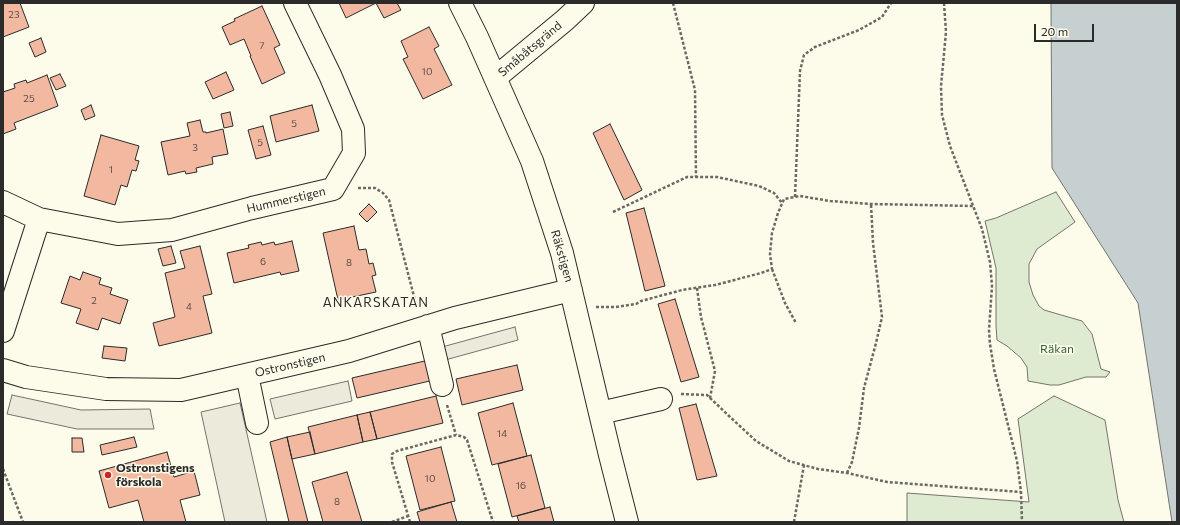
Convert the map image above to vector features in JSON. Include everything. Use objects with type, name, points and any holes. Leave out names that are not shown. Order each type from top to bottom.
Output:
[{"type":"street","name":"Hummerstigen","points":[[3,202],[39,219],[118,234],[172,230],[252,208],[333,189],[354,153],[353,129],[330,75],[295,3]]},
{"type":"street","name":"Räkstigen","points":[[460,3],[532,161],[562,253],[627,522]]},
{"type":"street","name":"Småbåtsgränd","points":[[495,78],[566,20],[583,3]]},
{"type":"street","points":[[3,331],[39,219]]},
{"type":"street","name":"Ostronstigen","points":[[3,370],[26,377],[106,389],[181,390],[349,351],[455,318],[573,299]]},
{"type":"street","points":[[425,327],[442,385]]},
{"type":"street","points":[[247,375],[257,423]]},
{"type":"street","points":[[600,413],[668,397]]},
{"type":"path","points":[[673,3],[695,90],[696,177]]},
{"type":"path","points":[[795,197],[800,71],[804,55],[815,47],[859,30],[882,17],[891,3]]},
{"type":"path","points":[[944,3],[946,32],[941,86],[942,115],[950,146],[982,229],[990,262],[992,286],[989,330],[990,344],[994,369],[1017,461],[1021,492],[1022,522]]},
{"type":"path","points":[[613,212],[687,177],[717,177],[759,186],[774,193],[782,203]]},
{"type":"path","points":[[333,189],[365,187],[375,188],[383,193],[389,200],[425,327]]},
{"type":"path","points":[[796,323],[783,298],[772,269],[770,254],[772,233],[784,199],[800,196],[830,201],[871,204],[973,206]]},
{"type":"path","points":[[847,473],[852,462],[860,428],[864,388],[882,317],[873,243],[871,204]]},
{"type":"path","points":[[573,299],[616,308],[636,304],[641,301],[682,290],[716,285],[772,269]]},
{"type":"path","points":[[697,288],[701,317],[715,371],[710,398]]},
{"type":"path","points":[[442,385],[456,435]]},
{"type":"path","points":[[668,397],[707,395],[756,441],[789,460],[818,469],[847,473],[887,482],[1021,492]]},
{"type":"path","points":[[410,522],[392,462],[392,454],[456,435],[464,437],[467,440],[493,522]]},
{"type":"path","points":[[794,522],[804,465]]},
{"type":"path","points":[[3,469],[22,522]]},
{"type":"path","points":[[392,522],[408,516]]},
{"type":"green space","name":"Räkan","points":[[1056,192],[1075,222],[1037,249],[1029,264],[1029,282],[1033,295],[1039,306],[1044,310],[1082,321],[1092,334],[1101,369],[1110,372],[1106,377],[1086,377],[1059,385],[1050,385],[1028,381],[1027,367],[1021,358],[997,340],[996,268],[985,221],[996,218]]},
{"type":"green space","points":[[1054,396],[1105,420],[1118,500],[1124,522],[907,522],[907,493],[1029,502],[1018,419]]},
{"type":"shaded area","points":[[1051,3],[1177,3],[1177,522],[1172,522],[1138,303],[1052,168]]},
{"type":"shaded area","points":[[515,327],[518,340],[445,360],[442,347]]},
{"type":"shaded area","points":[[348,381],[352,401],[275,419],[270,399]]},
{"type":"shaded area","points":[[12,395],[81,410],[150,409],[154,429],[77,429],[7,414]]},
{"type":"shaded area","points":[[240,403],[267,522],[225,522],[201,412]]},
{"type":"building","points":[[3,3],[20,3],[29,27],[3,37]]},
{"type":"building","points":[[339,3],[376,3],[346,18]]},
{"type":"building","points":[[376,3],[397,3],[401,10],[384,18]]},
{"type":"building","points":[[262,6],[280,45],[274,48],[285,73],[262,84],[244,39],[230,45],[222,27],[235,21],[234,19]]},
{"type":"building","points":[[429,27],[439,46],[434,49],[452,85],[423,99],[403,59],[408,57],[401,41]]},
{"type":"building","points":[[41,38],[46,52],[35,57],[29,43]]},
{"type":"building","points":[[226,72],[234,90],[213,99],[205,82]]},
{"type":"building","points":[[60,74],[66,86],[56,90],[50,78]]},
{"type":"building","points":[[47,75],[58,106],[14,123],[16,129],[3,134],[3,92],[15,88],[14,84],[26,80],[27,83]]},
{"type":"building","points":[[91,105],[95,116],[85,120],[81,110]]},
{"type":"building","points":[[312,105],[319,131],[276,142],[270,116]]},
{"type":"building","points":[[230,112],[233,126],[224,128],[221,114]]},
{"type":"building","points":[[200,120],[203,132],[206,133],[223,129],[228,154],[212,157],[213,164],[196,168],[197,172],[186,174],[185,171],[168,175],[161,142],[190,136],[187,123]]},
{"type":"building","points":[[610,124],[642,190],[624,200],[593,133]]},
{"type":"building","points":[[263,126],[271,155],[256,159],[248,130]]},
{"type":"building","points":[[101,135],[139,146],[135,160],[139,161],[136,171],[132,170],[127,187],[121,185],[115,205],[84,196]]},
{"type":"building","points":[[369,204],[377,212],[367,222],[359,214]]},
{"type":"building","points":[[644,208],[665,286],[645,291],[626,213]]},
{"type":"building","points":[[354,226],[359,250],[366,249],[369,264],[373,263],[376,275],[372,276],[376,292],[338,300],[323,233]]},
{"type":"building","points":[[292,241],[299,271],[281,275],[280,272],[234,283],[227,253],[249,248],[248,245],[261,242],[262,245],[274,242],[275,245]]},
{"type":"building","points":[[171,246],[176,263],[163,266],[158,249]]},
{"type":"building","points":[[200,246],[212,294],[203,296],[212,333],[159,346],[153,323],[175,317],[165,273],[185,268],[180,251]]},
{"type":"building","points":[[83,272],[101,278],[99,284],[112,288],[110,294],[128,300],[120,324],[102,318],[98,330],[76,323],[81,309],[61,303],[70,276],[80,280]]},
{"type":"building","points":[[675,299],[699,377],[681,382],[658,304]]},
{"type":"building","points":[[104,346],[127,348],[125,361],[102,358]]},
{"type":"building","points":[[429,360],[434,380],[357,398],[352,378]]},
{"type":"building","points":[[517,365],[523,390],[462,405],[456,379]]},
{"type":"building","points":[[436,396],[443,423],[377,439],[370,412]]},
{"type":"building","points":[[513,403],[527,456],[492,465],[478,413]]},
{"type":"building","points":[[696,404],[717,476],[697,480],[679,408]]},
{"type":"building","points":[[370,412],[377,439],[363,442],[357,415]]},
{"type":"building","points":[[357,415],[363,442],[315,454],[308,427]]},
{"type":"building","points":[[310,432],[315,454],[292,459],[287,437]]},
{"type":"building","points":[[134,437],[137,447],[102,455],[100,445]]},
{"type":"building","points":[[287,437],[308,522],[289,522],[270,442]]},
{"type":"building","points":[[72,438],[82,438],[84,452],[72,452]]},
{"type":"building","points":[[441,447],[455,501],[420,510],[406,456]]},
{"type":"building","points":[[167,452],[174,477],[194,471],[200,495],[180,500],[186,522],[144,522],[138,500],[109,508],[99,471]]},
{"type":"building","points":[[531,455],[545,508],[512,517],[498,464]]},
{"type":"building","points":[[347,472],[362,522],[323,522],[312,482]]},
{"type":"building","points":[[451,502],[457,522],[420,522],[417,512]]},
{"type":"building","points":[[550,507],[554,522],[519,522],[517,516]]},
{"type":"place","name":"Ostronstigens förskola","points":[[108,475]]},
{"type":"district","name":"ANKARSKATAN","points":[[376,303]]}]
